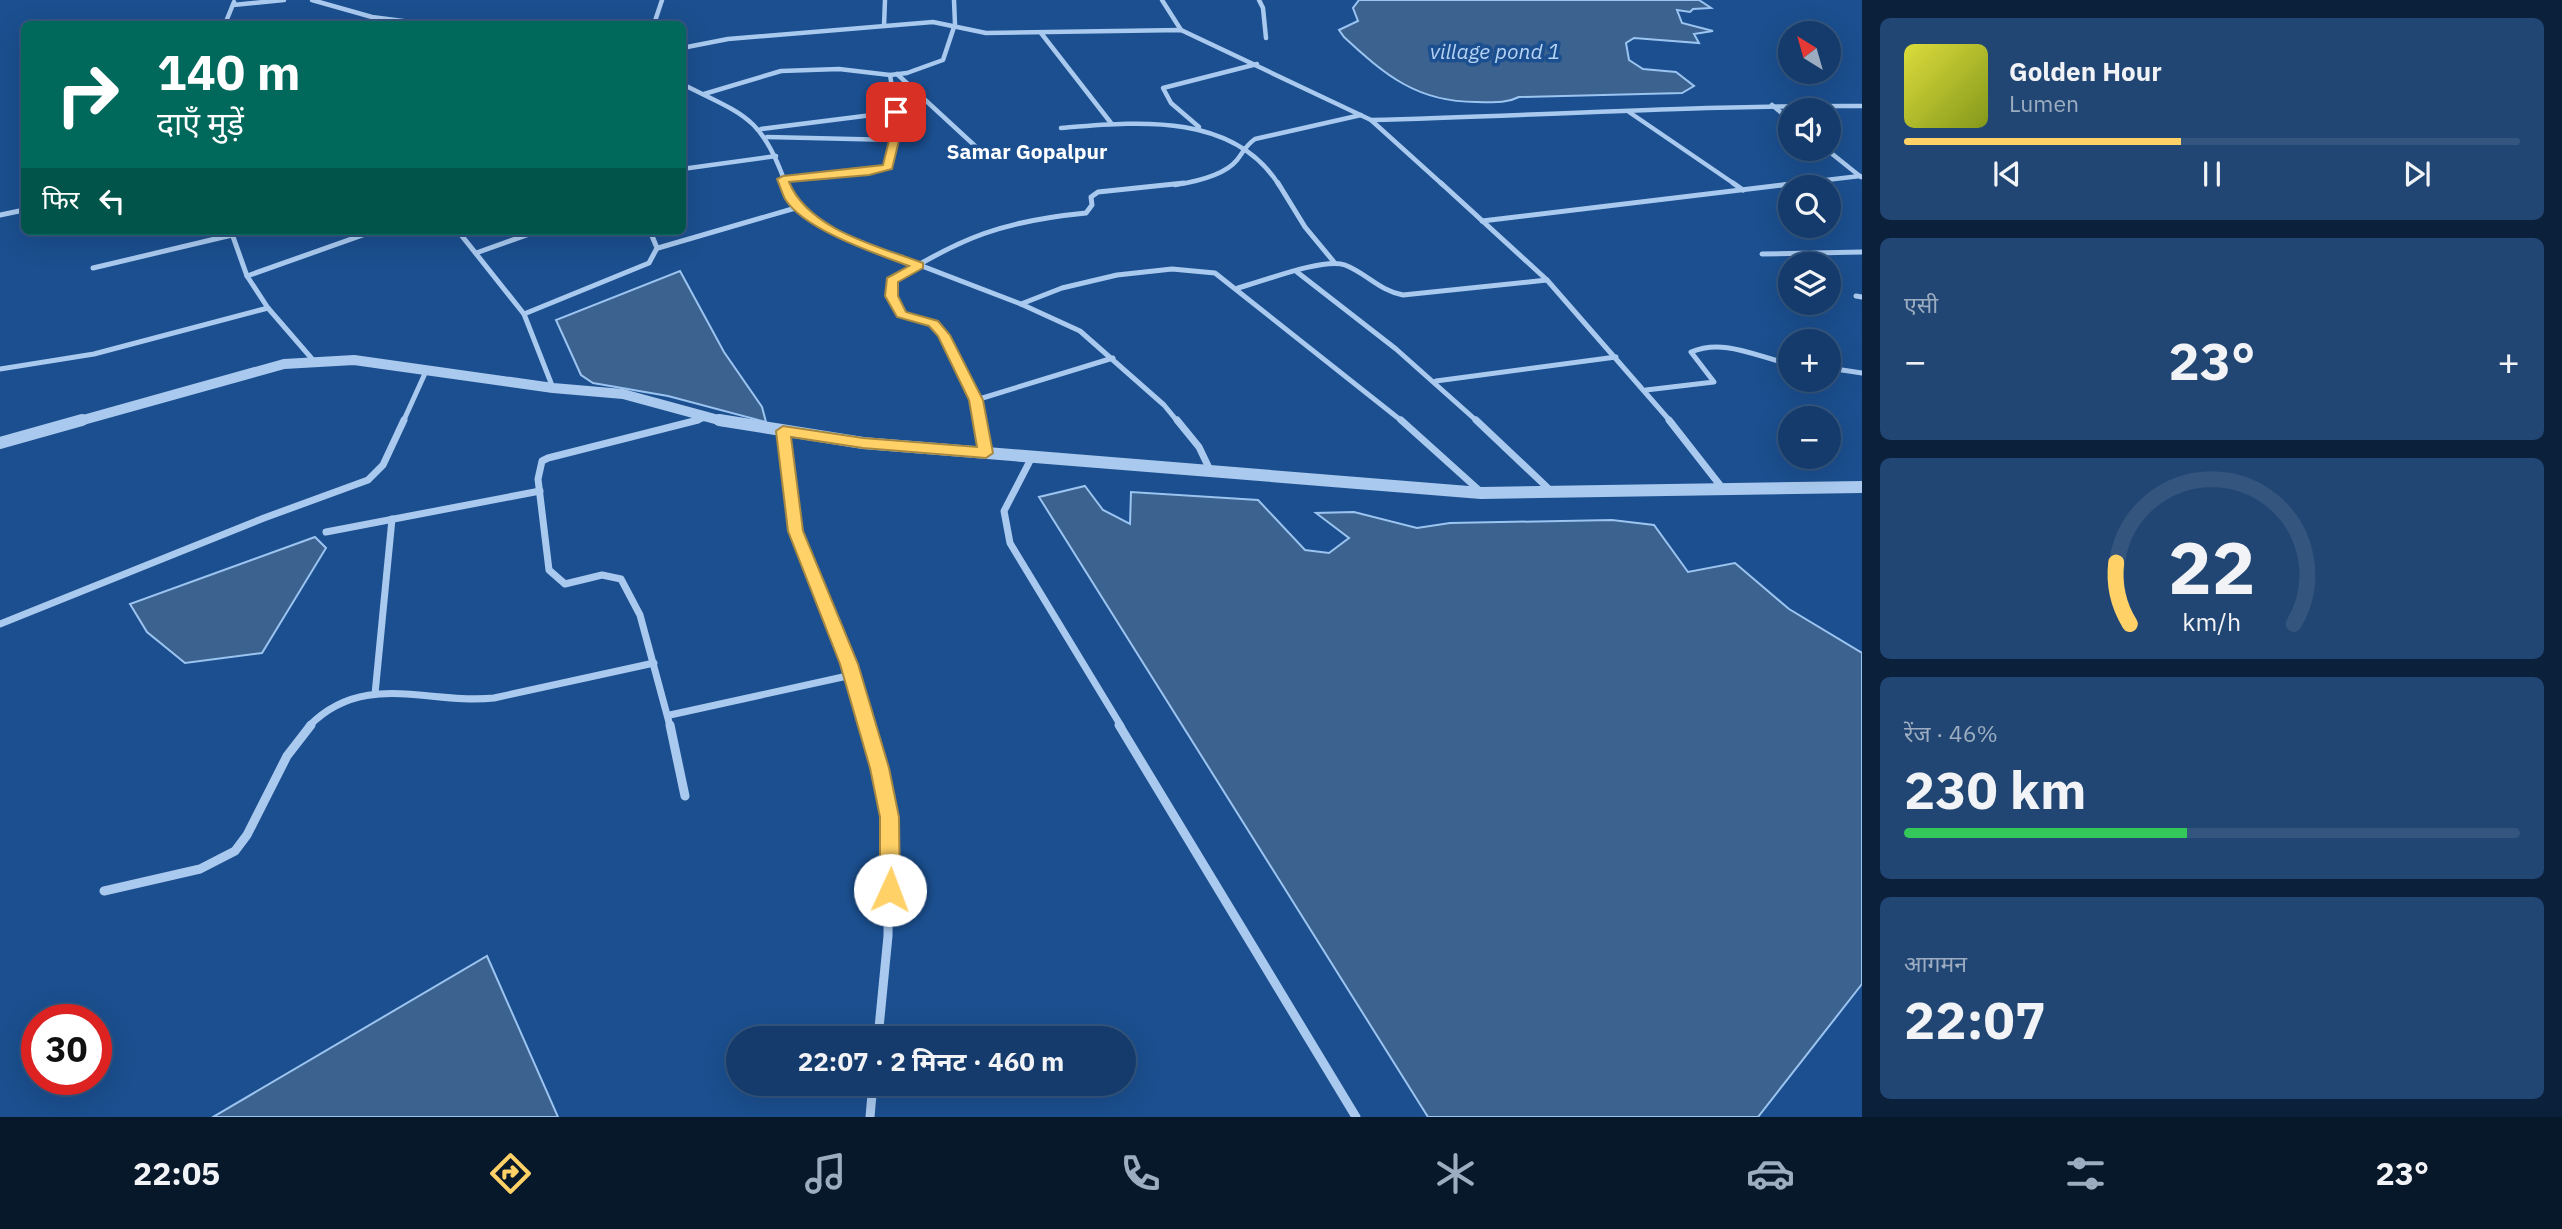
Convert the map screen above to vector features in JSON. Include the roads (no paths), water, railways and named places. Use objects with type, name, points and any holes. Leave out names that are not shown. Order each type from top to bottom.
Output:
[{"type":"street","points":[[226,21],[234,2],[284,0]]},
{"type":"street","points":[[312,0],[389,21]]},
{"type":"street","points":[[655,21],[662,0]]},
{"type":"street","points":[[884,26],[885,0]]},
{"type":"street","points":[[704,94],[781,71],[839,69],[890,75],[946,57],[955,24],[954,0]]},
{"type":"street","points":[[1162,0],[1181,30]]},
{"type":"street","points":[[1259,0],[1263,8],[1266,38]]},
{"type":"street","points":[[686,47],[728,39],[933,22],[955,24],[986,33],[1136,28],[1181,30],[1371,120],[1547,280],[1646,390],[1724,490]]},
{"type":"street","points":[[1041,33],[1111,123]]},
{"type":"street","points":[[1257,64],[1163,88],[1171,103],[1200,127],[1231,143],[1242,154],[1259,162],[1274,177],[1305,227],[1334,262],[1348,267],[1387,292],[1403,295],[1547,280]]},
{"type":"street","points":[[897,74],[986,156]]},
{"type":"street","points":[[783,179],[882,170],[890,164],[895,139],[896,112],[890,75]]},
{"type":"street","points":[[686,86],[739,112],[761,129],[776,156],[791,200],[844,237],[1021,304],[1080,331],[1113,358],[1181,424],[1199,447],[1210,470]]},
{"type":"street","points":[[1371,120],[1772,105],[1862,106]]},
{"type":"street","points":[[1772,105],[1778,110]]},
{"type":"street","points":[[761,129],[896,112]]},
{"type":"street","points":[[1629,112],[1744,191]]},
{"type":"street","points":[[986,453],[976,400],[938,327],[902,315],[891,296],[892,281],[952,246],[997,227],[1025,219],[1086,213],[1090,210],[1094,194],[1159,188],[1204,177],[1233,166],[1242,154],[1244,146],[1255,139],[1362,115]]},
{"type":"street","points":[[1062,128],[1111,123],[1200,127]]},
{"type":"street","points":[[767,137],[895,139]]},
{"type":"street","points":[[686,168],[776,156]]},
{"type":"street","points":[[1841,161],[1861,177]]},
{"type":"street","points":[[1482,221],[1861,177]]},
{"type":"street","points":[[658,248],[799,207]]},
{"type":"street","points":[[0,215],[21,211]]},
{"type":"street","points":[[93,268],[224,235]]},
{"type":"street","points":[[233,235],[247,276],[268,308],[313,360]]},
{"type":"street","points":[[247,276],[362,235]]},
{"type":"street","points":[[461,235],[524,314],[553,388]]},
{"type":"street","points":[[476,253],[527,235]]},
{"type":"street","points":[[524,314],[633,272],[657,256],[658,248],[652,235]]},
{"type":"street","points":[[1762,254],[1862,252]]},
{"type":"street","points":[[1238,288],[1273,281],[1334,262]]},
{"type":"street","points":[[1021,304],[1053,289],[1081,283],[1181,269],[1215,273],[1238,288],[1379,400],[1481,493]]},
{"type":"street","points":[[1297,272],[1369,325],[1436,381],[1551,492]]},
{"type":"street","points":[[0,369],[94,354],[268,308]]},
{"type":"street","points":[[1646,390],[1714,382],[1691,352],[1698,348],[1726,348],[1778,361]]},
{"type":"street","points":[[1436,381],[1616,357]]},
{"type":"street","points":[[976,400],[1113,358]]},
{"type":"street","points":[[0,443],[256,371],[313,360],[354,360],[427,368],[553,388],[623,394],[707,418],[863,443],[1481,493],[1862,487]]},
{"type":"street","points":[[0,624],[152,561],[368,480],[383,465],[427,368]]},
{"type":"street","points":[[1841,370],[1862,373]]},
{"type":"street","points":[[685,796],[670,715],[633,595],[620,578],[600,576],[564,585],[555,581],[550,570],[539,469],[548,458],[707,418]]},
{"type":"street","points":[[783,431],[795,531],[828,607],[852,675],[879,768],[891,844],[888,936],[879,1026]]},
{"type":"street","points":[[1032,457],[1004,511],[1010,543],[1356,1117]]},
{"type":"street","points":[[326,532],[540,491]]},
{"type":"street","points":[[375,694],[392,519]]},
{"type":"street","points":[[104,891],[187,871],[226,857],[239,847],[269,787],[314,720],[333,707],[375,694],[410,692],[469,700],[654,663]]},
{"type":"street","points":[[670,715],[852,675]]},
{"type":"street","points":[[870,1117],[872,1096]]},
{"type":"water","name":"village pond 1","points":[[1359,0],[1699,0],[1711,8],[1693,9],[1690,12],[1677,10],[1682,23],[1713,31],[1694,34],[1699,43],[1634,38],[1626,43],[1629,60],[1643,69],[1676,72],[1694,86],[1682,93],[1519,97],[1498,102],[1455,101],[1436,97],[1403,84],[1344,37],[1339,30],[1358,21],[1353,8]]},
{"type":"water","points":[[680,271],[724,352],[762,407],[766,422],[668,396],[593,383],[581,375],[556,320]]},
{"type":"water","points":[[1085,486],[1103,510],[1130,524],[1131,492],[1258,500],[1305,550],[1329,553],[1349,538],[1316,513],[1354,512],[1417,528],[1450,523],[1612,520],[1654,525],[1688,572],[1735,563],[1789,609],[1862,653],[1862,984],[1758,1117],[1428,1117],[1039,497]]},
{"type":"water","points":[[315,537],[326,548],[262,653],[185,663],[147,632],[130,604]]},
{"type":"water","points":[[487,956],[558,1117],[213,1117]]},
{"type":"district","name":"Samar Gopalpur","points":[[1027,151]]}]
